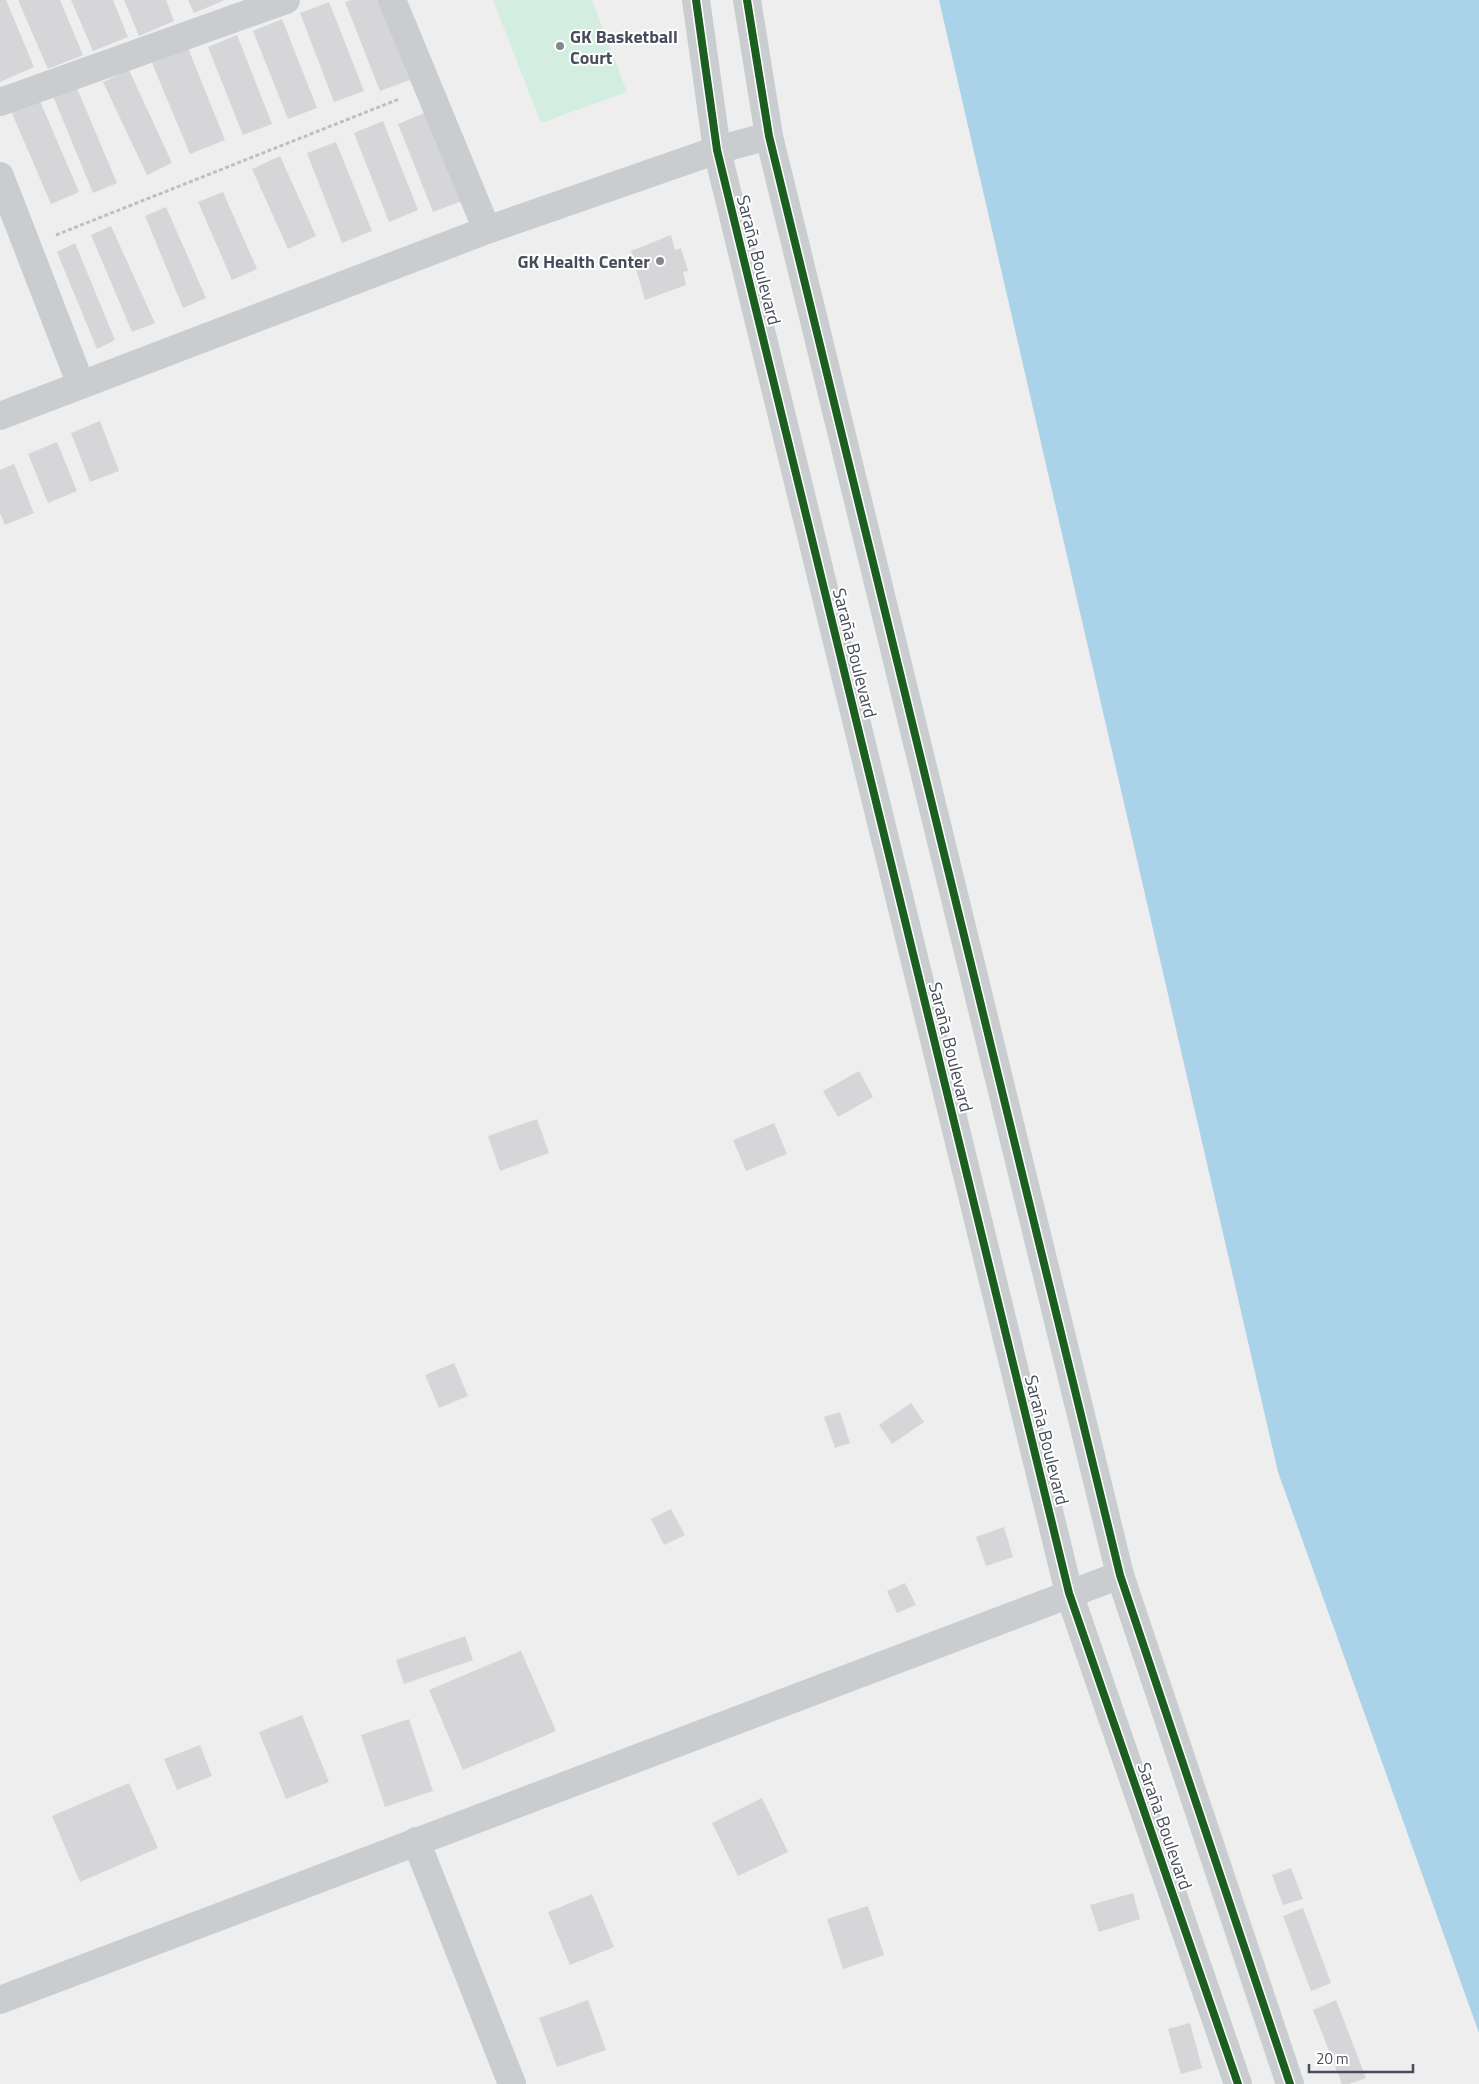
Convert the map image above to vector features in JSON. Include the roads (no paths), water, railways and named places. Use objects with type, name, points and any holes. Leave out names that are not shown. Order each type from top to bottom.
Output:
[{"type":"street","points":[[0,102],[286,0]]},
{"type":"street","points":[[392,0],[427,88],[488,230]]},
{"type":"street","name":"Saraña Boulevard","points":[[696,0],[717,150],[1069,1593],[1238,2084]]},
{"type":"street","name":"Saraña Boulevard","points":[[747,0],[769,136],[1120,1575],[1290,2084]]},
{"type":"street","points":[[0,416],[488,230],[717,150],[769,136]]},
{"type":"street","points":[[0,176],[80,385]]},
{"type":"street","points":[[0,2000],[1120,1575]]},
{"type":"street","points":[[416,1841],[512,2084]]},
{"type":"water","points":[[939,0],[1479,0],[1479,2033],[1278,1472]]},
{"type":"place","name":"GK Basketball Court","points":[[560,46]]},
{"type":"place","name":"GK Health Center","points":[[660,261]]}]
